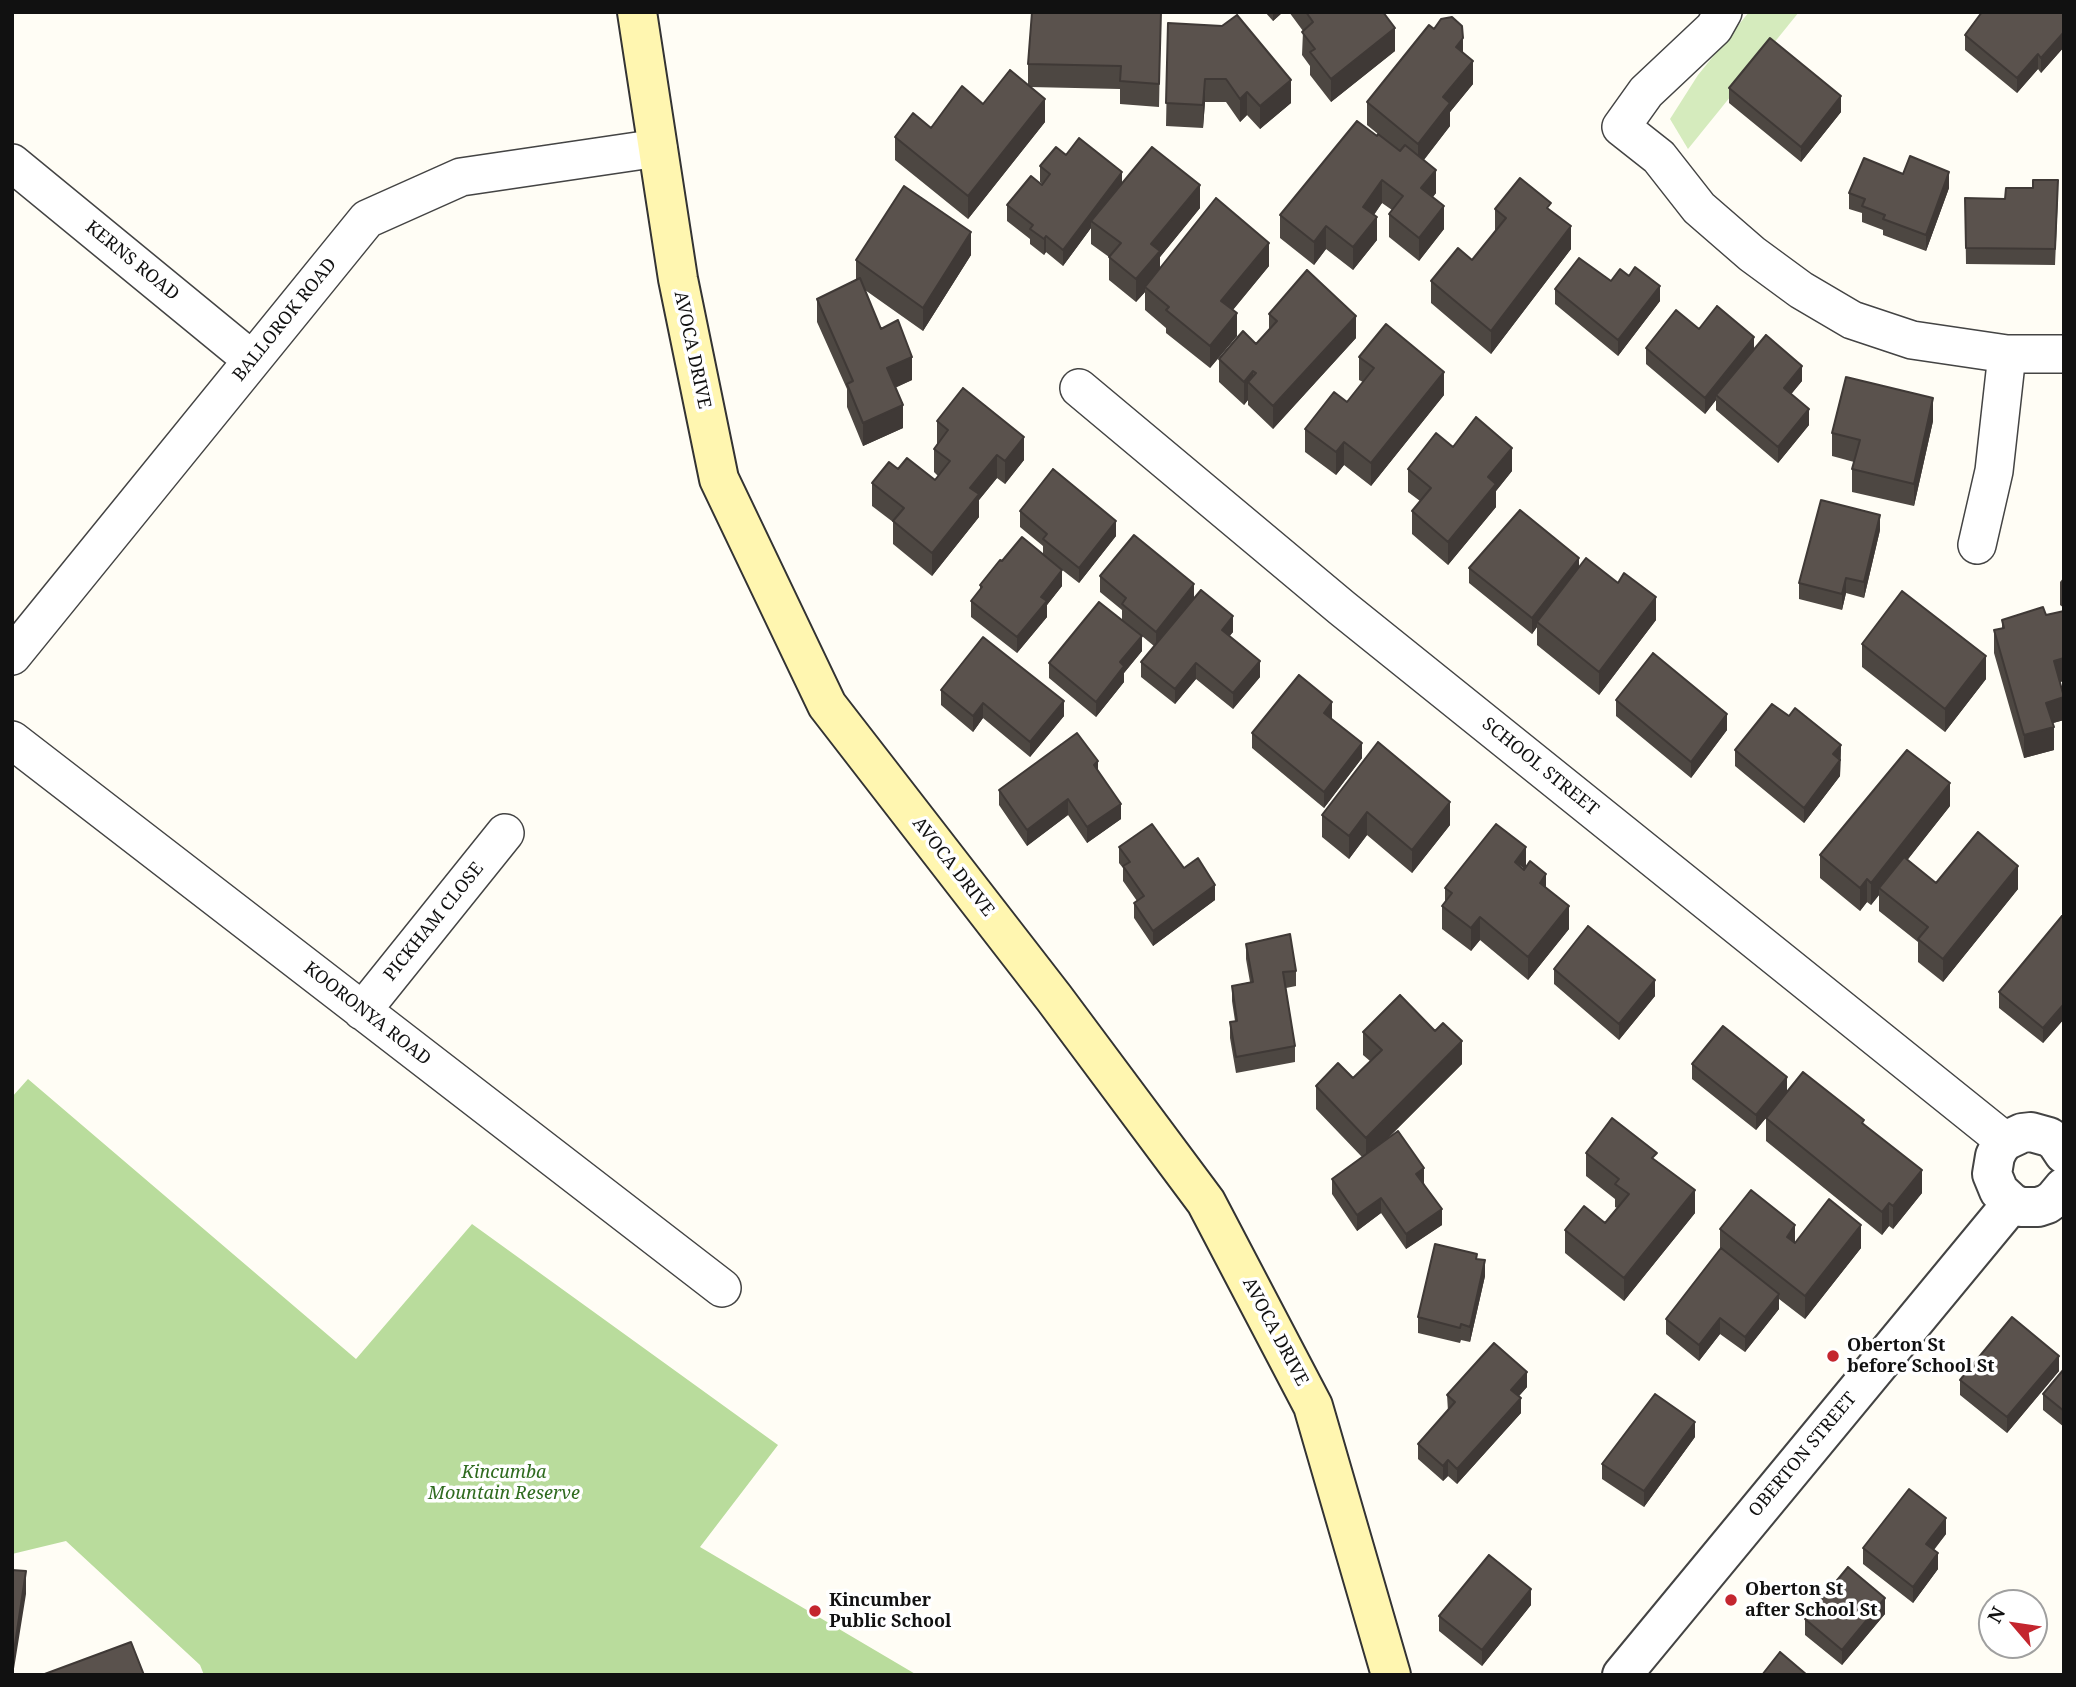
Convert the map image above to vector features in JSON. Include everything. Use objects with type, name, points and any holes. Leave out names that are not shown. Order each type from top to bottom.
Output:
[{"type":"main road","name":"AVOCA DRIVE","points":[[638,12],[678,279],[719,479],[827,705],[1054,998],[1206,1202],[1313,1406],[1391,1675]]},
{"type":"street","points":[[1723,12],[1714,28],[1646,92],[1621,127],[1659,157],[1699,208],[1752,254],[1801,290],[1852,320],[1912,340],[2007,354],[2064,354]]},
{"type":"street","name":"BALLOROK ROAD","points":[[12,656],[367,219],[461,177],[658,148]]},
{"type":"street","name":"KERNS ROAD","points":[[12,163],[252,360]]},
{"type":"street","points":[[1977,545],[1994,471],[2007,354]]},
{"type":"street","name":"SCHOOL STREET","points":[[1079,388],[1342,608],[2006,1141]]},
{"type":"street","name":"KOORONYA ROAD","points":[[12,740],[722,1288]]},
{"type":"street","name":"PICKHAM CLOSE","points":[[362,1011],[505,833]]},
{"type":"street","points":[[2061,1143],[2031,1132],[2013,1136],[1995,1156],[1992,1174],[1999,1191],[2021,1207],[2038,1207],[2063,1191]]},
{"type":"street","name":"OBERTON STREET","points":[[1622,1675],[2012,1203]]},
{"type":"green space","points":[[1749,12],[1799,12],[1688,149],[1670,119],[1698,75]]},
{"type":"green space","name":"Kincumba Mountain Reserve","points":[[28,1079],[356,1359],[472,1224],[778,1445],[700,1547],[917,1675],[204,1675],[200,1665],[66,1541],[12,1554],[12,1097]]},
{"type":"building","points":[[1032,12],[1161,12],[1159,84],[1120,81],[1121,66],[1028,64]]},
{"type":"building","points":[[1306,12],[1383,12],[1395,28],[1331,79],[1310,52],[1315,49],[1302,32],[1313,22]]},
{"type":"building","points":[[1982,12],[2064,12],[2064,32],[2041,58],[2038,54],[2017,78],[1965,35]]},
{"type":"building","points":[[1237,15],[1291,80],[1260,106],[1247,92],[1240,99],[1226,79],[1205,79],[1203,105],[1166,103],[1168,23],[1222,26]]},
{"type":"building","points":[[1452,17],[1462,26],[1463,38],[1456,47],[1473,61],[1443,97],[1450,103],[1418,144],[1367,102],[1429,25],[1434,29],[1441,19]]},
{"type":"building","points":[[1770,38],[1841,96],[1801,147],[1729,88]]},
{"type":"building","points":[[1010,70],[1045,99],[968,196],[895,137],[913,113],[931,128],[962,86],[983,104]]},
{"type":"building","points":[[1357,121],[1400,151],[1405,145],[1436,170],[1421,188],[1444,206],[1419,238],[1389,214],[1403,196],[1382,180],[1363,207],[1377,217],[1353,247],[1326,226],[1314,242],[1280,215]]},
{"type":"building","points":[[1079,138],[1122,172],[1063,250],[1046,236],[1044,239],[1030,229],[1033,225],[1007,205],[1031,176],[1042,185],[1050,174],[1040,166],[1056,147],[1066,155]]},
{"type":"building","points":[[1152,147],[1200,185],[1151,244],[1160,251],[1136,279],[1109,257],[1121,243],[1091,221]]},
{"type":"building","points":[[1910,156],[1949,172],[1926,235],[1883,219],[1885,215],[1862,206],[1865,199],[1849,193],[1864,158],[1903,174]]},
{"type":"building","points":[[1520,178],[1551,203],[1547,208],[1571,226],[1491,331],[1431,281],[1458,248],[1472,260],[1506,218],[1495,209]]},
{"type":"building","points":[[2033,180],[2058,180],[2055,249],[1966,248],[1965,198],[2005,199],[2006,188],[2033,188]]},
{"type":"building","points":[[904,186],[971,232],[923,308],[856,260]]},
{"type":"building","points":[[1216,198],[1269,243],[1221,301],[1237,313],[1210,346],[1166,310],[1169,307],[1145,287]]},
{"type":"building","points":[[1579,258],[1611,281],[1620,269],[1629,276],[1635,267],[1660,286],[1618,340],[1555,289]]},
{"type":"building","points":[[1307,270],[1356,316],[1273,406],[1248,382],[1256,373],[1253,371],[1244,382],[1219,359],[1243,331],[1256,344],[1277,321],[1269,314]]},
{"type":"building","points":[[860,278],[881,329],[898,320],[912,357],[887,368],[903,405],[863,423],[847,384],[853,381],[817,299]]},
{"type":"building","points":[[1717,306],[1754,337],[1705,398],[1646,348],[1676,310],[1699,329]]},
{"type":"building","points":[[1386,324],[1444,372],[1371,463],[1344,442],[1336,452],[1305,429],[1334,392],[1347,402],[1374,368],[1359,357]]},
{"type":"building","points":[[1766,335],[1802,366],[1784,388],[1809,409],[1778,447],[1716,395]]},
{"type":"building","points":[[1846,377],[1933,398],[1914,484],[1852,469],[1860,440],[1832,433]]},
{"type":"building","points":[[963,388],[1024,437],[1005,461],[997,455],[970,488],[979,494],[932,553],[893,521],[904,508],[872,483],[889,462],[898,469],[907,458],[935,480],[950,461],[934,449],[948,430],[937,421]]},
{"type":"building","points":[[1476,417],[1512,448],[1488,477],[1496,484],[1448,542],[1412,511],[1431,488],[1408,469],[1436,433],[1453,447]]},
{"type":"building","points":[[1053,469],[1116,521],[1079,568],[1043,539],[1047,534],[1020,511]]},
{"type":"building","points":[[1821,500],[1880,515],[1864,582],[1846,578],[1842,594],[1799,583]]},
{"type":"building","points":[[1520,510],[1579,558],[1532,618],[1469,568]]},
{"type":"building","points":[[1134,535],[1194,584],[1156,632],[1122,604],[1126,598],[1100,576]]},
{"type":"building","points":[[1022,537],[1062,570],[1041,597],[1047,601],[1017,637],[971,601],[982,587],[980,585]]},
{"type":"building","points":[[1586,558],[1618,583],[1624,573],[1656,597],[1599,672],[1537,622]]},
{"type":"building","points":[[1201,590],[1233,616],[1222,630],[1260,661],[1233,693],[1196,663],[1175,689],[1141,662]]},
{"type":"building","points":[[1902,591],[1986,656],[1945,709],[1862,644]]},
{"type":"building","points":[[1099,602],[1142,636],[1120,662],[1124,666],[1096,702],[1049,663]]},
{"type":"building","points":[[2043,607],[2046,615],[2064,611],[2064,658],[2054,661],[2064,697],[2046,703],[2054,727],[2024,735],[1994,630],[2004,628],[2002,620]]},
{"type":"building","points":[[983,637],[1064,701],[1030,742],[983,703],[973,716],[941,690]]},
{"type":"building","points":[[1653,653],[1727,714],[1691,762],[1616,700]]},
{"type":"building","points":[[1299,675],[1332,702],[1324,713],[1362,743],[1324,792],[1252,733]]},
{"type":"building","points":[[1772,704],[1789,716],[1795,708],[1841,745],[1833,754],[1840,760],[1804,808],[1735,750]]},
{"type":"building","points":[[1077,733],[1098,761],[1094,765],[1121,804],[1087,827],[1068,799],[1027,830],[999,790]]},
{"type":"building","points":[[1378,742],[1450,802],[1412,850],[1367,812],[1349,836],[1322,815]]},
{"type":"building","points":[[1907,750],[1950,783],[1871,883],[1867,879],[1860,888],[1820,855]]},
{"type":"building","points":[[1152,824],[1184,868],[1198,858],[1215,885],[1153,931],[1134,903],[1144,896],[1123,866],[1130,862],[1119,847]]},
{"type":"building","points":[[1496,824],[1526,847],[1515,862],[1524,870],[1530,861],[1546,874],[1540,883],[1569,906],[1528,957],[1480,917],[1471,928],[1442,906],[1452,893],[1445,888]]},
{"type":"building","points":[[1978,832],[2018,866],[1943,959],[1918,939],[1928,927],[1879,888],[1904,857],[1936,883]]},
{"type":"building","points":[[2062,916],[2064,1004],[2043,1028],[1999,992]]},
{"type":"building","points":[[1588,926],[1655,980],[1619,1024],[1554,969]]},
{"type":"building","points":[[1290,934],[1296,971],[1283,972],[1295,1046],[1236,1057],[1230,1022],[1237,1021],[1232,986],[1253,982],[1246,944]]},
{"type":"building","points":[[1400,995],[1435,1031],[1443,1023],[1462,1041],[1366,1138],[1316,1086],[1338,1063],[1353,1078],[1382,1050],[1363,1032]]},
{"type":"building","points":[[1723,1026],[1787,1077],[1756,1115],[1692,1064]]},
{"type":"building","points":[[1803,1072],[1922,1170],[1893,1206],[1889,1203],[1882,1212],[1766,1118]]},
{"type":"building","points":[[1612,1118],[1657,1153],[1652,1158],[1695,1190],[1624,1278],[1565,1230],[1584,1206],[1605,1223],[1629,1194],[1615,1184],[1619,1179],[1586,1153]]},
{"type":"building","points":[[1398,1131],[1424,1168],[1416,1174],[1442,1209],[1406,1234],[1381,1198],[1357,1215],[1332,1179]]},
{"type":"building","points":[[1751,1190],[1795,1225],[1787,1237],[1795,1243],[1829,1199],[1861,1225],[1805,1296],[1720,1229]]},
{"type":"building","points":[[1435,1244],[1477,1254],[1476,1259],[1485,1260],[1470,1327],[1461,1324],[1460,1328],[1418,1317]]},
{"type":"building","points":[[1721,1248],[1779,1294],[1745,1337],[1720,1318],[1699,1345],[1666,1319]]},
{"type":"building","points":[[2012,1317],[2059,1356],[2007,1417],[1960,1380]]},
{"type":"building","points":[[1494,1343],[1527,1372],[1511,1390],[1521,1398],[1457,1469],[1448,1460],[1443,1466],[1418,1444],[1455,1402],[1447,1395]]},
{"type":"building","points":[[2064,1369],[2064,1411],[2043,1394]]},
{"type":"building","points":[[1655,1394],[1695,1422],[1644,1491],[1602,1464]]},
{"type":"building","points":[[1909,1489],[1946,1518],[1926,1544],[1938,1553],[1913,1587],[1863,1548]]},
{"type":"building","points":[[1489,1555],[1531,1589],[1482,1650],[1439,1616]]},
{"type":"building","points":[[1848,1567],[1885,1598],[1842,1650],[1805,1619]]},
{"type":"building","points":[[12,1570],[26,1571],[13,1658],[12,1658]]},
{"type":"building","points":[[131,1642],[144,1675],[42,1675]]},
{"type":"building","points":[[1780,1652],[1807,1675],[1762,1675]]},
{"type":"place","name":"Oberton St before School St","points":[[1833,1356]]},
{"type":"place","name":"Oberton St after School St","points":[[1731,1600]]},
{"type":"place","name":"Kincumber Public School","points":[[815,1611]]}]
